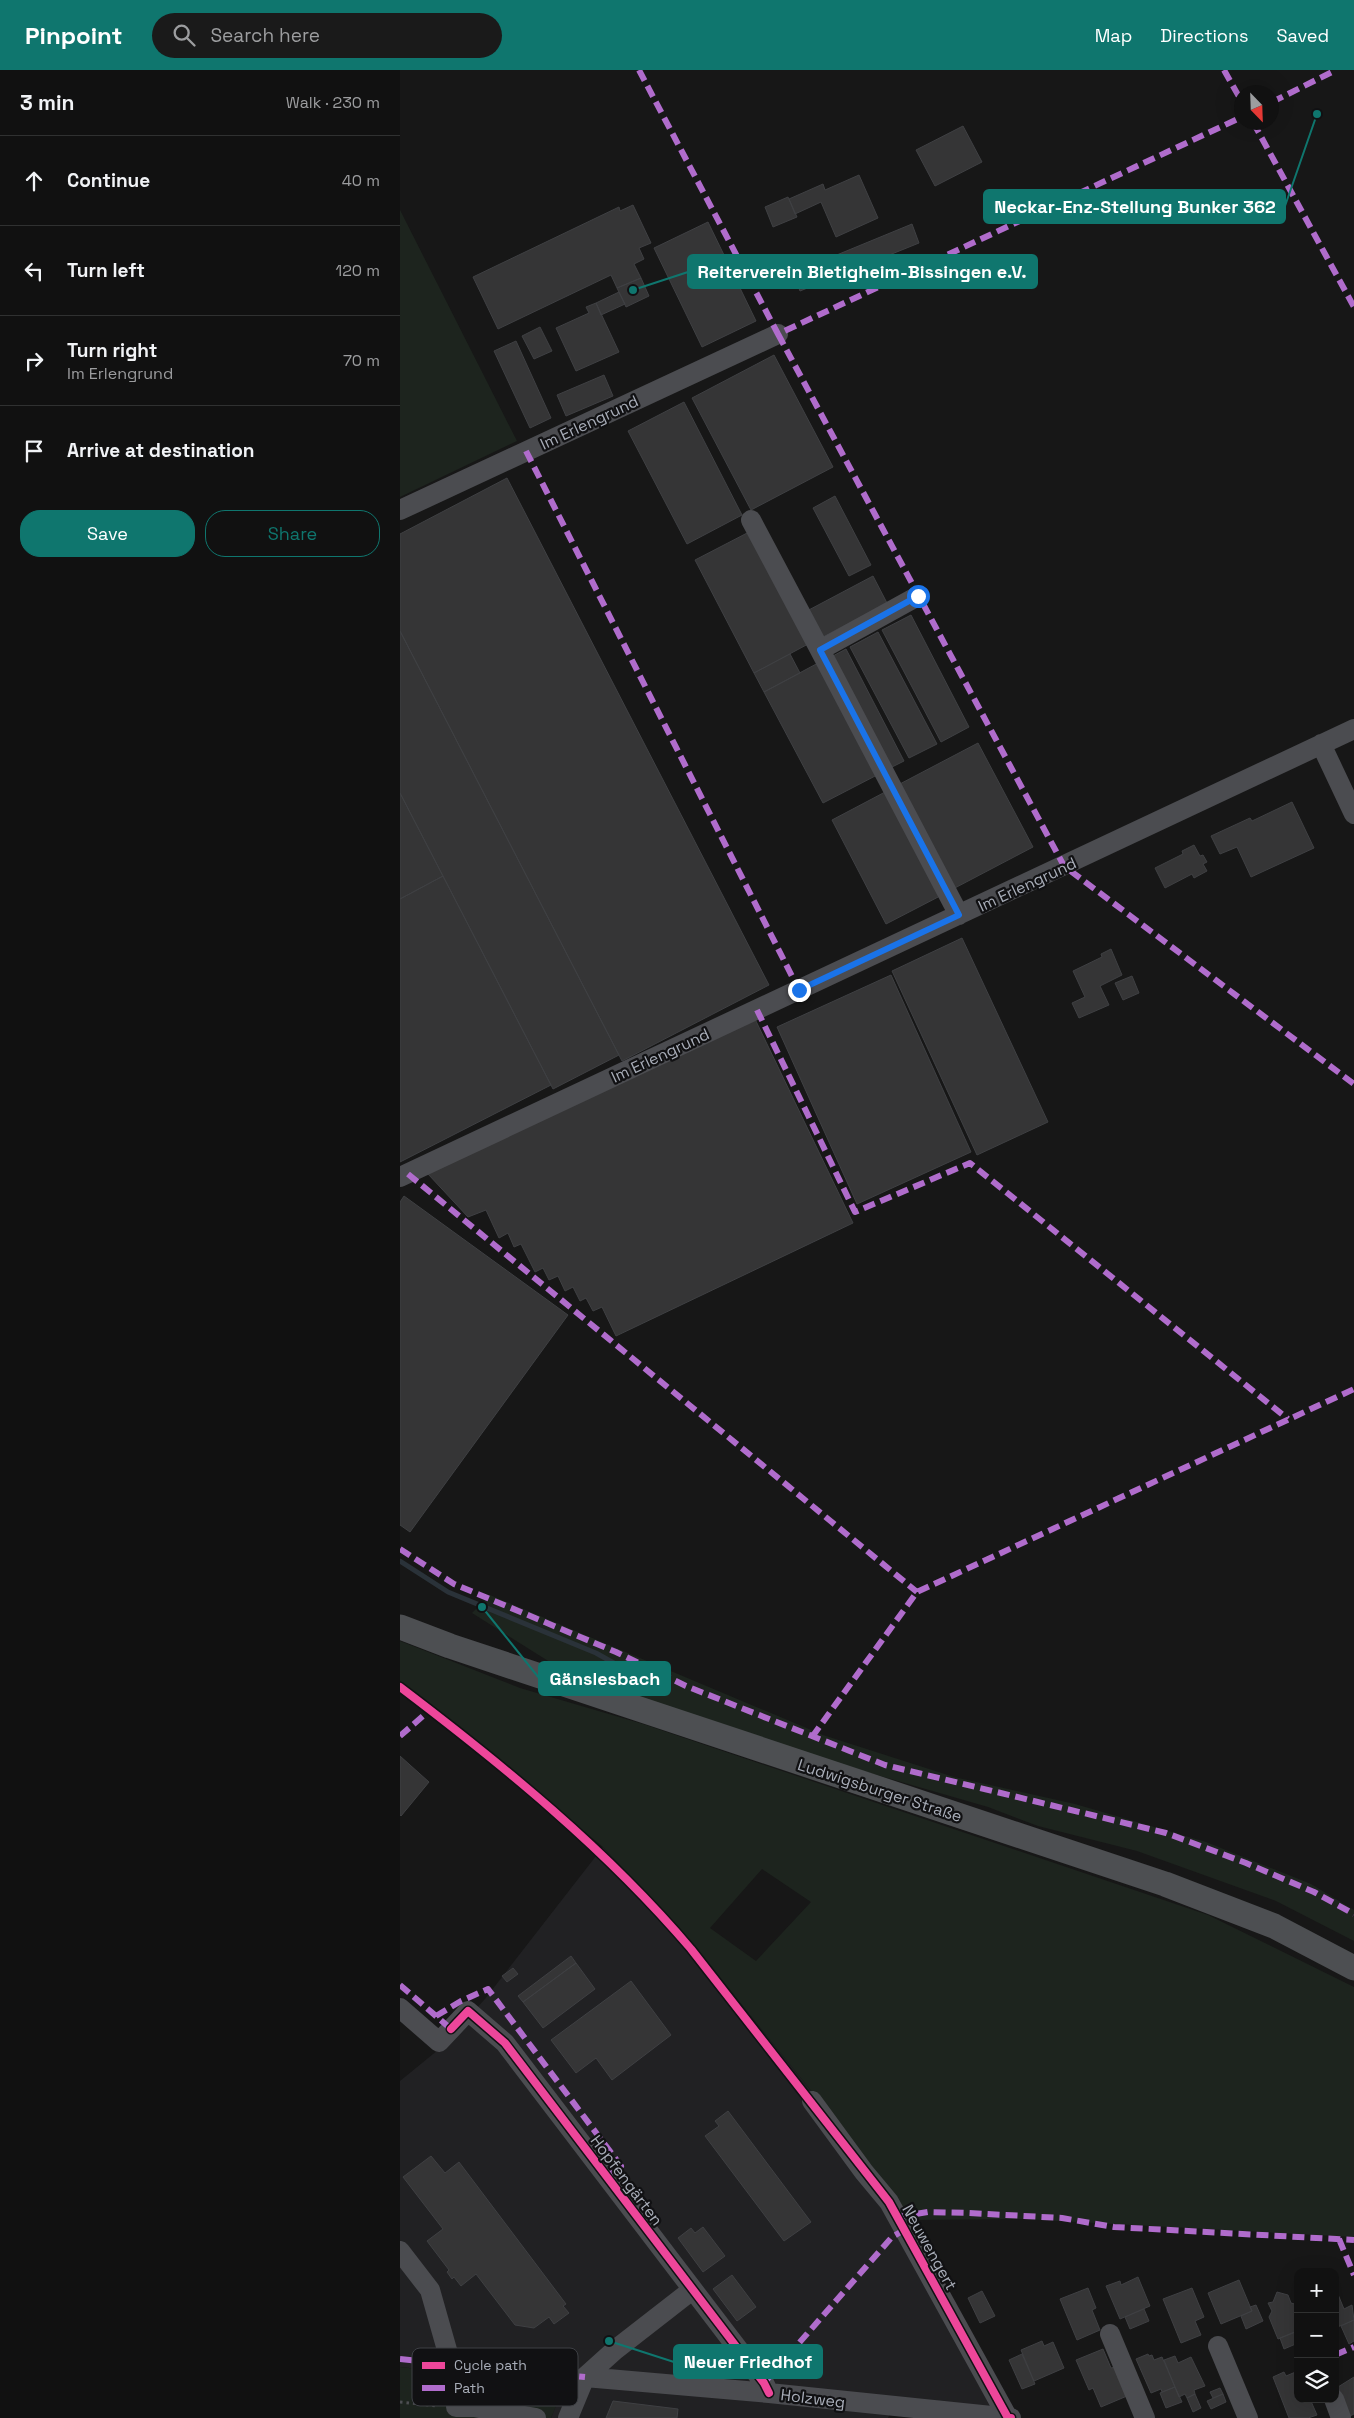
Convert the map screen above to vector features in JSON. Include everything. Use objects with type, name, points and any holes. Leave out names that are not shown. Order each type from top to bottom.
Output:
[{"type":"main road","name":"Ludwigsburger Straße","points":[[400,1627],[450,1646],[1164,1884],[1274,1926],[1354,1968]]},
{"type":"street","name":"Im Erlengrund","points":[[400,510],[778,334]]},
{"type":"street","points":[[751,520],[959,915]]},
{"type":"street","points":[[820,650],[918,596]]},
{"type":"street","name":"Im Erlengrund","points":[[400,1178],[1354,729]]},
{"type":"street","points":[[1321,744],[1354,814]]},
{"type":"street","name":"Hopfengärten","points":[[400,2008],[439,2042],[451,2029],[464,2004],[506,2043],[764,2383],[769,2393]]},
{"type":"street","name":"Neuwengert","points":[[812,2100],[864,2172],[889,2202],[1009,2418]]},
{"type":"street","points":[[400,2251],[430,2290],[446,2348]]},
{"type":"street","points":[[578,2394],[585,2378],[615,2350],[692,2290]]},
{"type":"street","points":[[1110,2334],[1145,2418]]},
{"type":"street","points":[[1218,2346],[1248,2418]]},
{"type":"street","name":"Holzweg","points":[[585,2378],[769,2393],[907,2414],[1009,2418]]},
{"type":"street","points":[[1336,2403],[1342,2418]]},
{"type":"street","points":[[568,2418],[573,2406]]},
{"type":"street","points":[[456,2407],[536,2418]]},
{"type":"path","points":[[445,2406],[456,2407]]},
{"type":"shaded area","points":[[400,210],[517,441],[400,497]]},
{"type":"shaded area","points":[[490,1595],[823,1735],[954,1777],[1075,1804],[1206,1842],[1311,1884],[1354,1910],[1354,1941],[1276,1901],[1137,1851],[1038,1826],[988,1807],[825,1760],[530,1665],[553,1664],[472,1613]]},
{"type":"shaded area","points":[[400,1641],[520,1688],[643,1724],[1208,1915],[1354,1987],[1354,2237],[1022,2219],[911,2220],[846,2134],[688,1938],[603,1847],[400,1681]],"holes":[[[762,1869],[811,1902],[756,1961],[710,1928]]]},
{"type":"shaded area","points":[[603,1847],[688,1938],[846,2134],[911,2220],[895,2221],[998,2410],[897,2398],[888,2418],[551,2418],[556,2406],[578,2406],[578,2348],[412,2348],[412,2368],[400,2367],[400,2081],[438,2050],[485,1999]]},
{"type":"shaded area","points":[[400,2367],[412,2368],[412,2406],[556,2406],[551,2418],[400,2418]]},
{"type":"building","points":[[963,126],[982,162],[935,186],[916,150]]},
{"type":"building","points":[[859,175],[878,218],[836,237],[821,202],[795,214],[789,199],[823,184],[825,190]]},
{"type":"building","points":[[788,197],[797,217],[773,227],[765,207]]},
{"type":"building","points":[[633,205],[651,243],[639,248],[644,259],[634,264],[641,278],[617,288],[611,275],[498,329],[473,277],[619,207],[620,211]]},
{"type":"building","points":[[708,222],[756,321],[702,347],[654,248]]},
{"type":"building","points":[[912,224],[919,243],[800,291],[793,273]]},
{"type":"building","points":[[641,278],[649,296],[626,307],[617,288]]},
{"type":"building","points":[[619,292],[625,304],[601,315],[596,303]]},
{"type":"building","points":[[596,303],[619,352],[576,371],[556,328],[589,313],[586,307]]},
{"type":"building","points":[[540,327],[552,351],[534,359],[522,336]]},
{"type":"building","points":[[516,341],[551,418],[530,428],[494,351]]},
{"type":"building","points":[[774,355],[833,467],[751,510],[692,398]]},
{"type":"building","points":[[604,375],[613,396],[566,416],[557,395]]},
{"type":"building","points":[[684,402],[742,515],[687,544],[628,431]]},
{"type":"building","points":[[507,478],[769,985],[622,1061],[400,631],[400,534]]},
{"type":"building","points":[[835,496],[871,565],[849,576],[813,508]]},
{"type":"building","points":[[751,531],[810,643],[754,673],[695,560]]},
{"type":"building","points":[[873,576],[887,603],[819,639],[805,612]]},
{"type":"building","points":[[911,615],[969,727],[941,742],[882,630]]},
{"type":"building","points":[[400,631],[619,1055],[553,1089],[400,793]]},
{"type":"building","points":[[878,632],[937,744],[909,758],[850,647]]},
{"type":"building","points":[[846,649],[904,761],[890,768],[831,657]]},
{"type":"building","points":[[790,654],[800,673],[764,692],[754,673]]},
{"type":"building","points":[[820,662],[879,774],[823,803],[764,692]]},
{"type":"building","points":[[978,743],[1033,847],[951,890],[896,786]]},
{"type":"building","points":[[887,791],[942,895],[886,924],[832,820]]},
{"type":"building","points":[[400,793],[443,876],[400,899]]},
{"type":"building","points":[[1292,802],[1314,848],[1251,877],[1237,847],[1220,854],[1211,836],[1250,818],[1252,821]]},
{"type":"building","points":[[1194,845],[1200,856],[1203,855],[1207,862],[1203,864],[1207,871],[1194,878],[1192,874],[1165,888],[1155,868],[1183,854],[1182,851]]},
{"type":"building","points":[[443,876],[551,1085],[400,1162],[400,899]]},
{"type":"building","points":[[962,938],[1048,1122],[977,1155],[892,971]]},
{"type":"building","points":[[1111,949],[1122,975],[1100,986],[1109,1005],[1079,1018],[1072,1003],[1085,997],[1073,971],[1102,957],[1101,954]]},
{"type":"building","points":[[891,975],[971,1152],[857,1204],[777,1027]]},
{"type":"building","points":[[1132,976],[1139,993],[1123,1000],[1115,983]]},
{"type":"building","points":[[755,1019],[853,1223],[616,1336],[602,1307],[593,1311],[586,1298],[580,1301],[573,1287],[565,1291],[558,1276],[549,1280],[543,1268],[535,1272],[521,1244],[514,1247],[508,1233],[499,1238],[486,1210],[468,1217],[428,1174]]},
{"type":"building","points":[[404,1196],[568,1315],[410,1532],[400,1525],[400,1202]]},
{"type":"building","points":[[400,1756],[429,1782],[401,1816],[400,1815]]},
{"type":"building","points":[[571,1956],[576,1963],[523,2002],[518,1996]]},
{"type":"building","points":[[576,1963],[595,1989],[543,2028],[523,2002]]},
{"type":"building","points":[[513,1968],[518,1974],[507,1982],[502,1976]]},
{"type":"building","points":[[631,1981],[671,2035],[612,2080],[596,2058],[576,2073],[551,2040]]},
{"type":"building","points":[[728,2111],[811,2222],[784,2241],[705,2136],[719,2126],[715,2121]]},
{"type":"building","points":[[431,2156],[445,2173],[459,2162],[566,2304],[563,2306],[569,2313],[554,2324],[549,2317],[534,2328],[515,2325],[476,2274],[461,2286],[454,2277],[452,2279],[447,2272],[449,2270],[427,2241],[443,2229],[403,2177]]},
{"type":"building","points":[[703,2227],[725,2256],[703,2272],[678,2238],[691,2228],[695,2233]]},
{"type":"building","points":[[732,2275],[756,2307],[737,2321],[713,2289]]},
{"type":"building","points":[[1138,2277],[1150,2306],[1120,2319],[1106,2286],[1120,2281],[1121,2285]]},
{"type":"building","points":[[1239,2280],[1252,2311],[1221,2324],[1208,2293]]},
{"type":"building","points":[[1088,2288],[1096,2308],[1092,2310],[1100,2330],[1077,2340],[1060,2299]]},
{"type":"building","points":[[1192,2288],[1204,2317],[1195,2321],[1201,2335],[1181,2343],[1163,2299]]},
{"type":"building","points":[[982,2291],[995,2316],[980,2323],[968,2298]]},
{"type":"building","points":[[1277,2292],[1288,2295],[1291,2303],[1294,2304],[1294,2333],[1278,2339],[1269,2317],[1272,2311],[1268,2303],[1273,2302]]},
{"type":"building","points":[[1339,2297],[1344,2309],[1352,2305],[1354,2320],[1339,2326]]},
{"type":"building","points":[[1256,2305],[1263,2321],[1246,2329],[1241,2316],[1252,2311],[1250,2307]]},
{"type":"building","points":[[1144,2309],[1149,2321],[1130,2329],[1125,2317]]},
{"type":"building","points":[[1354,2320],[1354,2341],[1349,2344],[1341,2326]]},
{"type":"building","points":[[1294,2332],[1294,2345],[1284,2349],[1280,2338]]},
{"type":"building","points":[[1042,2341],[1044,2346],[1053,2342],[1064,2368],[1034,2381],[1021,2350]]},
{"type":"building","points":[[1103,2349],[1111,2368],[1115,2367],[1127,2396],[1101,2407],[1093,2388],[1089,2390],[1076,2360]]},
{"type":"building","points":[[1022,2354],[1035,2384],[1022,2389],[1009,2360]]},
{"type":"building","points":[[1148,2354],[1149,2356],[1152,2355],[1154,2360],[1162,2357],[1175,2387],[1162,2392],[1161,2389],[1151,2393],[1136,2359]]},
{"type":"building","points":[[1175,2356],[1178,2363],[1191,2357],[1205,2386],[1194,2390],[1195,2394],[1187,2398],[1185,2394],[1179,2397],[1164,2360]]},
{"type":"building","points":[[1284,2372],[1286,2376],[1294,2373],[1294,2403],[1312,2403],[1317,2415],[1308,2418],[1289,2418],[1273,2377]]},
{"type":"building","points":[[1354,2377],[1354,2414],[1350,2416],[1339,2389],[1339,2386]]},
{"type":"building","points":[[1175,2387],[1182,2402],[1166,2408],[1160,2393]]},
{"type":"building","points":[[1220,2388],[1223,2394],[1213,2398],[1210,2392]]},
{"type":"building","points":[[1195,2394],[1201,2408],[1193,2412],[1187,2398]]},
{"type":"building","points":[[1223,2394],[1226,2402],[1211,2409],[1207,2401]]},
{"type":"building","points":[[613,2401],[678,2409],[677,2418],[606,2418]]},
{"type":"waterway","points":[[400,1561],[448,1592],[596,1653],[628,1671]]},
{"type":"marked path","points":[[639,70],[778,334],[1234,121]]},
{"type":"marked path","points":[[1224,70],[1234,88]]},
{"type":"marked path","points":[[1279,98],[1336,70]]},
{"type":"marked path","points":[[1257,130],[1354,307]]},
{"type":"marked path","points":[[778,334],[1064,866],[1354,1084]]},
{"type":"marked path","points":[[526,451],[799,990]]},
{"type":"marked path","points":[[757,1010],[855,1212],[970,1163],[1288,1419]]},
{"type":"marked path","points":[[408,1174],[917,1592]]},
{"type":"marked path","points":[[812,1737],[917,1592],[1354,1389]]},
{"type":"marked path","points":[[400,1549],[454,1584],[616,1652],[686,1686],[885,1765],[1166,1833],[1246,1863],[1314,1892],[1354,1914]]},
{"type":"marked path","points":[[400,1736],[430,1710]]},
{"type":"marked path","points":[[400,1985],[451,2029]]},
{"type":"marked path","points":[[436,2016],[461,2001],[488,1989],[621,2166],[607,2177]]},
{"type":"marked path","points":[[898,2217],[928,2212],[969,2213],[1062,2218],[1114,2227],[1354,2240]]},
{"type":"marked path","points":[[764,2383],[892,2237],[904,2230]]},
{"type":"marked path","points":[[1339,2239],[1354,2275]]},
{"type":"marked path","points":[[1339,2353],[1354,2347]]},
{"type":"marked path","points":[[400,2359],[412,2360]]},
{"type":"marked path","points":[[578,2376],[585,2377]]},
{"type":"cycle path","points":[[400,1687],[553,1810],[624,1877],[691,1949],[889,2202],[1008,2418],[1011,2418]]},
{"type":"cycle path","points":[[451,2029],[468,2011],[505,2043],[764,2383],[769,2393]]},
{"type":"place","name":"Neckar-Enz-Stellung Bunker 362","points":[[1317,114]]},
{"type":"place","name":"Reiterverein Bietigheim-Bissingen e.V.","points":[[633,290]]},
{"type":"place","name":"Gänslesbach","points":[[482,1607]]},
{"type":"place","name":"Neuer Friedhof","points":[[609,2341]]},
{"type":"route","points":[[799,990],[959,915],[820,650],[918,596]]}]
